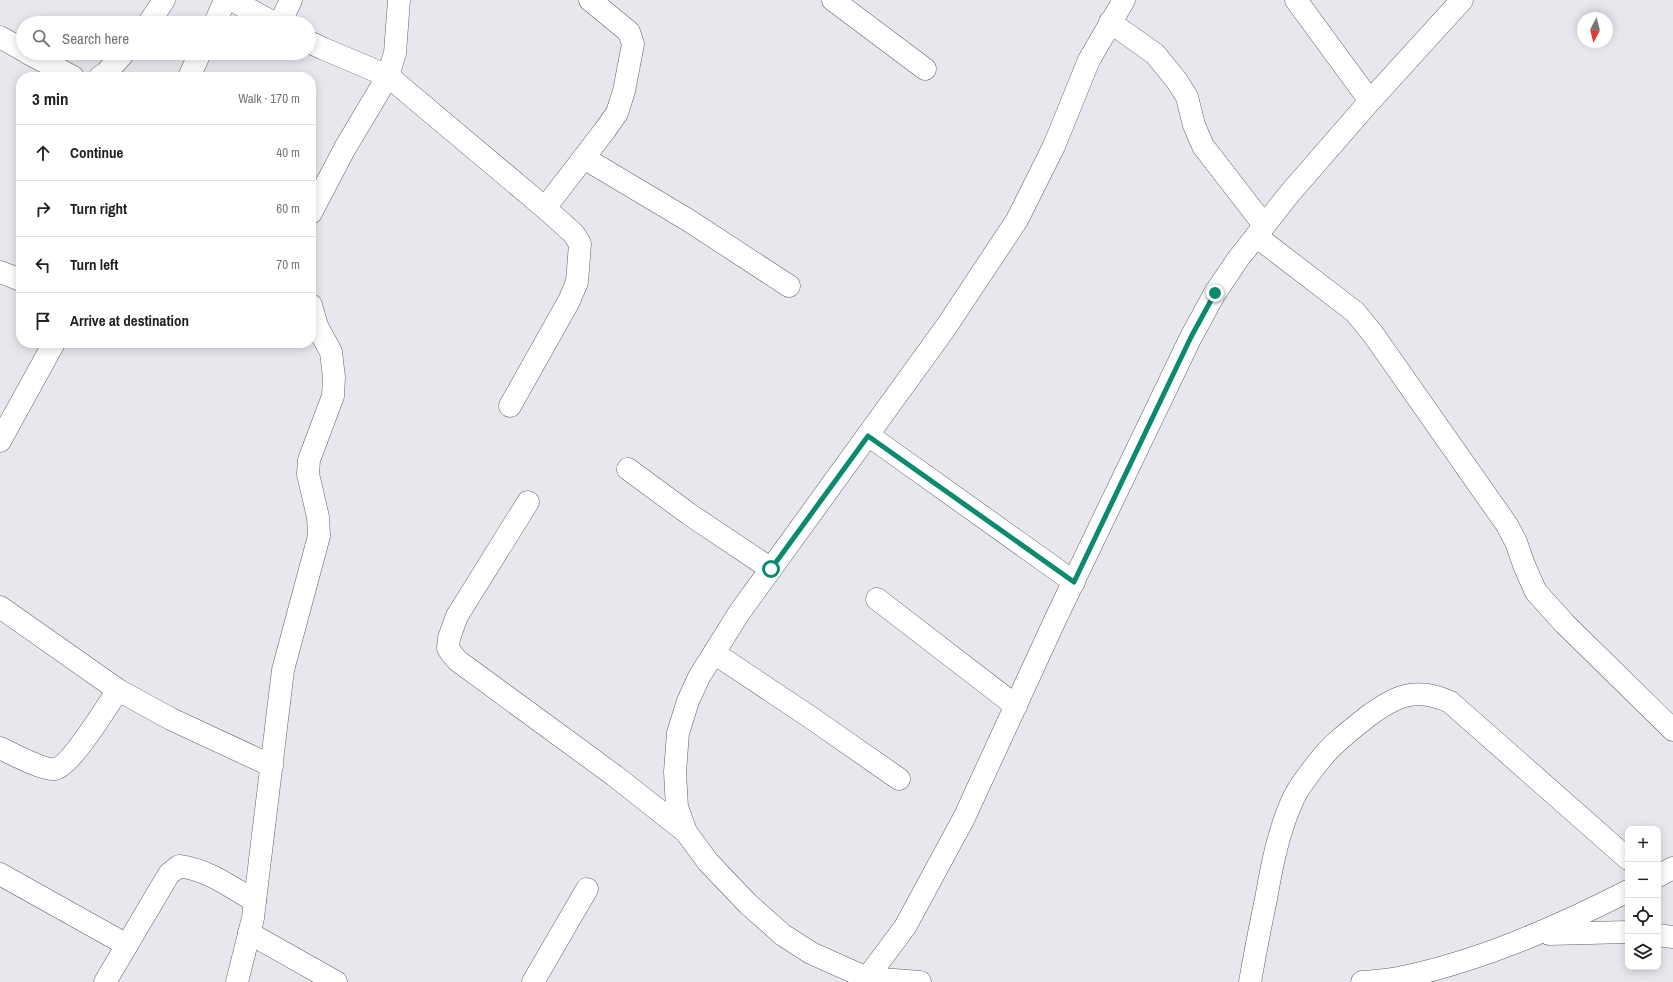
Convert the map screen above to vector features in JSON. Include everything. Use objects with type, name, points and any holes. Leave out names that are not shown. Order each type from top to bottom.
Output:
[{"type":"street","points":[[154,16],[164,0]]},
{"type":"street","points":[[217,16],[225,0]]},
{"type":"street","points":[[232,0],[261,16]]},
{"type":"street","points":[[283,16],[291,0]]},
{"type":"street","points":[[316,204],[346,148],[388,76],[395,53],[399,0]]},
{"type":"street","points":[[545,208],[584,158],[616,113],[624,91],[633,44],[630,32],[590,0]]},
{"type":"street","points":[[833,0],[925,69]]},
{"type":"street","points":[[686,832],[677,807],[675,772],[678,733],[688,701],[699,677],[739,613],[950,322],[1017,220],[1054,146],[1089,60],[1124,0]]},
{"type":"street","points":[[1296,0],[1370,101]]},
{"type":"street","points":[[865,980],[905,927],[964,818],[1074,582],[1191,337],[1215,293],[1290,193],[1370,101],[1462,0]]},
{"type":"street","points":[[1110,22],[1155,54],[1177,81],[1187,97],[1194,125],[1203,146],[1260,231],[1355,312],[1373,334],[1507,525],[1516,542],[1536,592],[1565,624],[1673,730]]},
{"type":"street","points":[[0,38],[16,46]]},
{"type":"street","points":[[316,46],[388,76],[545,208],[574,234],[580,244],[576,282],[569,301],[510,406]]},
{"type":"street","points":[[41,60],[64,72]]},
{"type":"street","points":[[107,72],[118,60]]},
{"type":"street","points":[[191,72],[197,60]]},
{"type":"street","points":[[584,158],[688,220],[789,286]]},
{"type":"street","points":[[0,272],[16,278]]},
{"type":"street","points":[[237,982],[249,934],[255,901],[283,670],[319,536],[318,517],[308,474],[309,460],[333,396],[334,377],[331,352],[316,322]]},
{"type":"street","points":[[0,441],[51,348]]},
{"type":"street","points":[[868,436],[1074,582]]},
{"type":"street","points":[[628,469],[689,514],[771,569]]},
{"type":"street","points":[[528,502],[457,616],[449,638],[448,648],[450,653],[458,661],[616,776],[686,832],[713,868],[748,904],[783,935],[811,953],[865,980],[920,982]]},
{"type":"street","points":[[877,599],[1016,706]]},
{"type":"street","points":[[0,606],[118,690],[171,720],[272,766]]},
{"type":"street","points":[[714,653],[899,779]]},
{"type":"street","points":[[0,748],[45,768],[54,769],[64,765],[118,690]]},
{"type":"street","points":[[1250,982],[1274,858],[1285,822],[1295,797],[1321,758],[1341,738],[1379,708],[1402,696],[1419,693],[1436,695],[1450,702],[1625,856]]},
{"type":"street","points":[[105,982],[169,874],[180,866],[194,868],[211,875],[255,901]]},
{"type":"street","points":[[1661,874],[1673,868]]},
{"type":"street","points":[[0,874],[127,944]]},
{"type":"street","points":[[533,982],[587,889]]},
{"type":"street","points":[[1362,982],[1397,978],[1437,968],[1489,952],[1575,918],[1625,893]]},
{"type":"street","points":[[1535,934],[1625,932]]},
{"type":"street","points":[[249,934],[336,982]]},
{"type":"street","points":[[1661,935],[1673,937]]},
{"type":"route","points":[[771,569],[868,436],[1074,582],[1191,337],[1215,293]]}]
